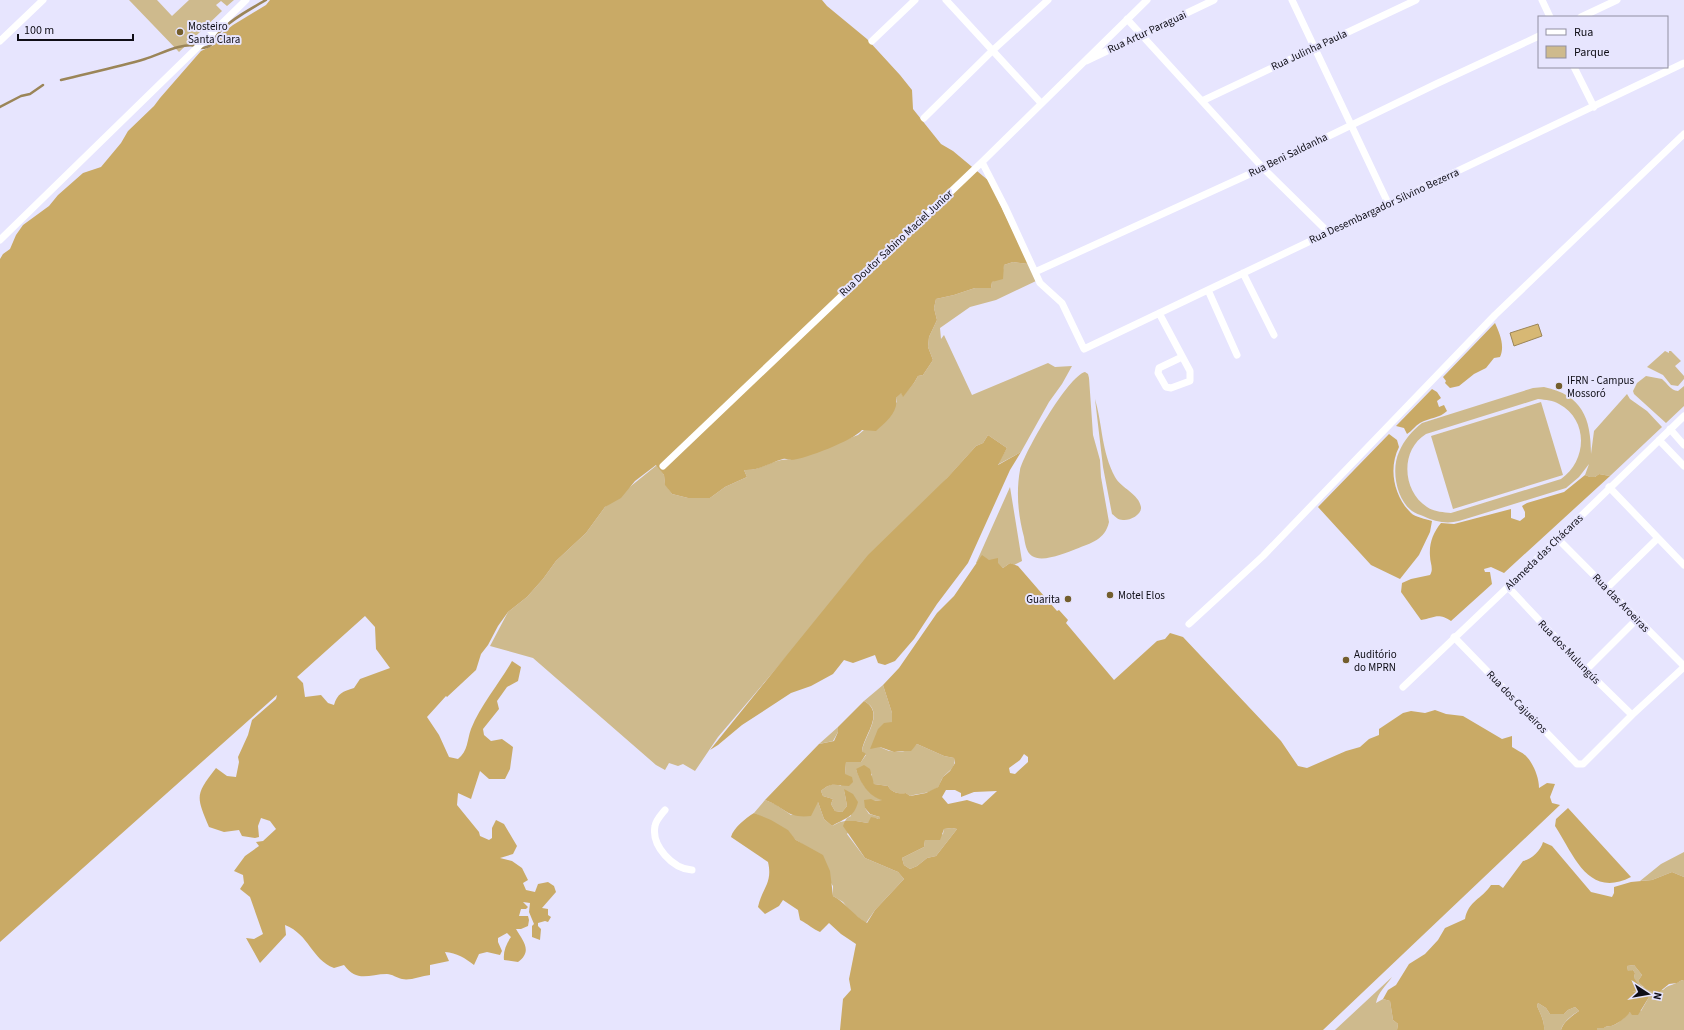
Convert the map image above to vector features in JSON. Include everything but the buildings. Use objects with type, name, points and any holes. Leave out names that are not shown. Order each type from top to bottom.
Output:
[{"type":"street","points":[[0,42],[43,0]]},
{"type":"street","points":[[0,240],[246,0]]},
{"type":"street","points":[[872,41],[915,0]]},
{"type":"street","points":[[946,0],[1041,103]]},
{"type":"street","points":[[924,118],[992,51],[1048,0]]},
{"type":"street","name":"Rua Doutor Sabino Maciel Junior","points":[[662,466],[982,162],[1080,64],[1147,0]]},
{"type":"street","name":"Rua Artur Paraguai","points":[[1080,64],[1214,0]]},
{"type":"street","points":[[1292,0],[1388,203]]},
{"type":"street","name":"Rua Julinha Paula","points":[[1202,101],[1416,0]]},
{"type":"street","points":[[1542,0],[1550,16]]},
{"type":"street","points":[[1583,16],[1617,0]]},
{"type":"street","points":[[1127,19],[1263,168],[1328,232]]},
{"type":"street","name":"Rua Beni Saldanha","points":[[1035,272],[1263,168],[1538,36]]},
{"type":"street","name":"Rua Desembargador Silvino Bezerra","points":[[1035,272],[1040,283],[1062,302],[1084,349],[1684,63]]},
{"type":"street","points":[[1574,68],[1594,107]]},
{"type":"street","points":[[1189,624],[1263,556],[1495,315],[1684,134]]},
{"type":"street","points":[[982,162],[1005,206],[1035,272]]},
{"type":"street","points":[[1243,273],[1274,336]]},
{"type":"street","points":[[1208,290],[1237,355]]},
{"type":"street","points":[[1159,313],[1190,371],[1190,381],[1171,388],[1166,387],[1158,373],[1160,368],[1182,357]]},
{"type":"street","name":"Alameda das Chácaras","points":[[1403,686],[1558,539],[1609,487],[1684,416]]},
{"type":"street","points":[[1670,429],[1684,445]]},
{"type":"street","points":[[1659,440],[1684,466]]},
{"type":"street","points":[[1609,487],[1684,565]]},
{"type":"street","points":[[1607,588],[1658,538]]},
{"type":"street","name":"Rua das Aroeiras","points":[[1558,539],[1684,667]]},
{"type":"street","name":"Rua dos Mulungús","points":[[1508,587],[1586,670],[1632,715]]},
{"type":"street","points":[[1586,670],[1637,619]]},
{"type":"street","name":"Rua dos Cajueiros","points":[[1454,637],[1577,764],[1582,765],[1632,715]]},
{"type":"street","points":[[1632,715],[1684,667]]},
{"type":"street","points":[[665,810],[657,820],[655,826],[654,833],[657,842],[661,850],[675,865],[685,870],[692,870]]},
{"type":"green space","name":"Mosteiro Santa Clara","points":[[129,0],[157,0],[172,16],[189,0],[234,0],[227,6],[221,1],[216,5],[222,11],[179,52]]},
{"type":"green space","points":[[1013,262],[1029,264],[1036,281],[996,300],[970,307],[940,328],[941,339],[944,335],[972,395],[1048,363],[1055,367],[1072,366],[1062,384],[1049,402],[1021,452],[997,465],[1007,448],[988,435],[983,443],[976,446],[786,657],[718,737],[695,771],[683,764],[678,766],[669,763],[665,770],[656,765],[533,658],[490,646],[508,612],[527,597],[556,561],[586,533],[605,507],[657,465],[664,475],[665,484],[672,494],[688,498],[710,498],[725,487],[747,477],[744,470],[751,470],[779,460],[791,460],[858,435],[897,402],[896,398],[901,392],[903,396],[918,376],[923,375],[933,360],[928,347],[929,337],[937,320],[934,308],[936,299],[975,288],[991,288],[992,282],[1001,275],[1004,265]]},
{"type":"green space","points":[[1665,351],[1669,353],[1669,351],[1671,351],[1681,361],[1675,366],[1684,376],[1684,379],[1678,386],[1671,385],[1663,375],[1647,367]]},
{"type":"green space","points":[[1085,372],[1088,374],[1089,378],[1093,435],[1100,460],[1101,477],[1109,522],[1101,537],[1092,543],[1054,557],[1036,558],[1027,550],[1020,520],[1018,495],[1020,470],[1029,448],[1058,400],[1077,377]]},
{"type":"green space","points":[[1646,376],[1662,379],[1671,388],[1678,391],[1684,386],[1684,406],[1666,423],[1634,394],[1633,391],[1637,383]]},
{"type":"green space","points":[[1544,387],[1557,391],[1576,402],[1582,410],[1589,429],[1591,454],[1594,431],[1627,394],[1630,399],[1647,411],[1662,427],[1610,476],[1599,474],[1595,477],[1590,477],[1585,475],[1589,464],[1579,477],[1566,488],[1454,522],[1432,520],[1413,512],[1407,506],[1402,499],[1396,483],[1395,467],[1401,448],[1415,429],[1422,423],[1533,388]],"holes":[[[1538,399],[1549,400],[1557,403],[1569,411],[1576,420],[1580,430],[1580,452],[1570,471],[1561,479],[1451,513],[1433,510],[1419,500],[1409,481],[1407,470],[1408,460],[1418,441],[1426,434]]]},
{"type":"green space","points":[[1095,399],[1110,467],[1118,481],[1140,502],[1141,510],[1139,513],[1135,517],[1128,520],[1117,518],[1112,514],[1103,467]]},
{"type":"green space","points":[[1541,402],[1563,475],[1453,509],[1431,436]]},
{"type":"green space","points":[[1010,487],[1022,561],[1014,565],[1010,563],[1003,568],[997,563],[976,563]]},
{"type":"green space","points":[[883,685],[892,713],[892,722],[880,747],[889,751],[899,752],[909,750],[917,744],[944,756],[954,758],[954,764],[943,777],[938,787],[928,792],[910,796],[906,793],[894,792],[888,786],[874,784],[872,774],[856,769],[866,788],[874,796],[884,800],[874,801],[865,808],[869,814],[880,817],[880,820],[877,818],[868,823],[856,821],[847,834],[865,858],[898,872],[904,879],[875,910],[866,923],[851,912],[843,902],[833,896],[833,886],[807,847],[796,840],[787,830],[754,813],[765,800],[775,804],[791,815],[818,802],[824,819],[832,826],[845,821],[851,816],[844,789],[847,806],[842,812],[835,811],[831,804],[833,799],[823,796],[821,791],[830,785],[841,786],[845,774],[846,762],[861,762],[866,755],[862,751],[874,718],[873,711],[864,701]]},
{"type":"green space","points":[[838,727],[838,732],[833,741],[819,744]]},
{"type":"green space","points":[[944,829],[957,829],[936,856],[927,858],[917,866],[910,869],[904,865],[902,858],[924,847],[925,840],[931,840],[943,834]]},
{"type":"green space","points":[[1684,852],[1684,877],[1672,872],[1652,880],[1640,881],[1661,864]]},
{"type":"green space","points":[[1634,965],[1642,975],[1638,981],[1643,987],[1663,990],[1682,980],[1684,981],[1684,1030],[1597,1030],[1597,1028],[1604,1028],[1614,1025],[1630,1012],[1641,1011],[1649,997],[1642,992],[1631,992],[1635,973],[1633,970],[1628,972],[1627,966]]},
{"type":"green space","points":[[1392,977],[1380,992],[1376,1003],[1383,999],[1390,1001],[1393,1020],[1398,1024],[1397,1030],[1335,1030]]},
{"type":"green space","points":[[1538,1003],[1546,1008],[1550,1014],[1564,1014],[1568,1010],[1575,1007],[1579,1011],[1566,1022],[1561,1030],[1544,1030],[1543,1021],[1537,1006]]},
{"type":"shaded area","points":[[270,0],[822,0],[827,6],[867,39],[900,75],[912,90],[913,109],[941,144],[953,151],[989,181],[1029,264],[1013,262],[1004,265],[1003,279],[992,282],[991,288],[975,288],[936,299],[934,308],[937,320],[929,337],[928,347],[933,360],[923,375],[918,376],[903,397],[901,393],[896,398],[895,408],[890,417],[876,431],[862,430],[840,444],[807,456],[792,460],[784,459],[759,468],[744,470],[747,477],[725,487],[710,498],[688,498],[672,494],[665,485],[664,475],[656,465],[635,481],[621,498],[605,507],[586,533],[556,561],[527,597],[508,612],[481,654],[476,670],[447,697],[446,696],[427,717],[439,735],[449,757],[458,759],[464,752],[475,720],[512,661],[521,667],[518,681],[507,687],[497,701],[499,709],[483,729],[484,735],[491,741],[502,739],[513,747],[510,769],[505,779],[489,779],[480,771],[471,799],[458,793],[457,805],[479,832],[480,836],[489,840],[492,838],[492,828],[496,820],[504,824],[517,846],[513,854],[500,858],[512,861],[522,868],[528,880],[523,883],[526,890],[535,892],[538,884],[548,882],[554,886],[556,892],[542,908],[548,909],[548,915],[551,917],[548,922],[545,921],[538,923],[538,926],[541,929],[540,940],[532,937],[532,926],[534,924],[529,912],[530,903],[523,902],[528,907],[526,909],[521,909],[519,916],[528,916],[529,920],[528,926],[521,929],[516,929],[524,942],[526,950],[523,958],[518,962],[504,960],[505,948],[511,937],[507,933],[498,938],[502,951],[500,955],[487,952],[479,954],[474,965],[461,956],[445,952],[449,961],[430,965],[430,975],[412,979],[400,978],[387,974],[359,976],[349,971],[344,965],[334,968],[326,964],[300,935],[285,925],[286,935],[260,963],[246,938],[254,939],[263,934],[250,897],[240,889],[244,883],[243,875],[234,871],[245,856],[259,846],[256,842],[263,841],[276,829],[270,821],[261,818],[258,826],[259,837],[255,838],[242,836],[239,830],[224,832],[209,827],[200,802],[200,796],[204,784],[216,768],[227,776],[236,777],[239,762],[238,757],[248,735],[252,720],[276,699],[277,695],[0,942],[0,259],[3,254],[10,249],[16,235],[23,225],[49,206],[58,195],[83,173],[101,167],[121,143],[128,131],[154,106],[201,51],[214,45],[220,35],[233,25],[266,5]],"holes":[[[365,616],[375,627],[376,649],[390,668],[360,679],[354,688],[339,696],[334,705],[328,703],[321,695],[305,697],[303,683],[297,677]]]},
{"type":"shaded area","points":[[1495,323],[1502,344],[1500,357],[1494,358],[1486,368],[1474,374],[1459,386],[1450,388],[1445,383],[1446,381],[1443,377]]},
{"type":"shaded area","points":[[1538,324],[1542,336],[1514,346],[1510,333]]},
{"type":"shaded area","points":[[1432,389],[1437,392],[1441,398],[1437,401],[1439,407],[1444,405],[1447,411],[1441,415],[1420,423],[1407,434],[1404,428],[1396,426]]},
{"type":"shaded area","points":[[1389,434],[1397,440],[1399,447],[1393,473],[1394,482],[1400,499],[1411,513],[1418,517],[1432,521],[1430,532],[1419,555],[1400,579],[1371,565],[1318,507]]},
{"type":"shaded area","points":[[988,435],[1007,448],[998,465],[1021,452],[1010,470],[968,563],[937,604],[914,639],[895,661],[885,665],[878,663],[875,655],[853,663],[844,660],[833,674],[811,686],[791,693],[742,725],[710,750],[868,555],[947,478],[976,446],[983,443]]},
{"type":"shaded area","points":[[1599,474],[1610,476],[1504,573],[1491,567],[1484,569],[1485,572],[1490,572],[1492,584],[1451,621],[1447,618],[1439,616],[1421,620],[1401,592],[1402,583],[1411,579],[1430,575],[1432,568],[1430,556],[1431,542],[1441,523],[1454,524],[1511,509],[1511,518],[1520,521],[1525,517],[1525,512],[1522,506],[1527,503],[1564,492],[1585,475],[1595,477]]},
{"type":"shaded area","points":[[982,555],[989,560],[998,558],[998,563],[1003,568],[1010,563],[1018,566],[1057,611],[1059,610],[1068,620],[1066,623],[1114,680],[1157,641],[1165,639],[1170,633],[1183,637],[1281,741],[1298,766],[1307,768],[1346,751],[1360,747],[1369,739],[1379,735],[1379,729],[1403,713],[1411,711],[1425,713],[1435,710],[1446,714],[1463,716],[1502,739],[1512,736],[1512,747],[1531,762],[1537,775],[1539,788],[1547,783],[1555,784],[1550,797],[1552,803],[1560,805],[1323,1030],[840,1030],[843,999],[851,990],[849,979],[856,944],[841,934],[829,923],[820,932],[800,920],[798,910],[783,900],[779,906],[765,914],[758,907],[768,880],[768,862],[731,837],[737,827],[754,813],[771,820],[788,830],[796,840],[823,855],[830,871],[833,896],[867,923],[875,910],[904,879],[898,872],[865,858],[843,826],[845,821],[868,823],[871,817],[880,819],[880,817],[870,814],[865,808],[864,800],[882,800],[873,796],[865,788],[856,769],[864,765],[870,769],[874,784],[888,786],[894,792],[906,793],[910,796],[926,793],[938,787],[943,777],[950,771],[955,763],[954,758],[944,756],[917,744],[911,751],[894,752],[880,747],[870,749],[878,729],[884,723],[892,722],[892,713],[883,685],[899,668],[937,613],[954,596]],"holes":[[[1024,754],[1028,757],[1028,762],[1015,774],[1010,773],[1009,768],[1020,760]],[[946,790],[955,790],[961,793],[961,797],[974,792],[997,791],[982,805],[967,800],[948,804],[942,797]],[[944,829],[957,829],[936,856],[927,858],[917,866],[910,869],[904,865],[902,858],[924,847],[925,840],[940,840]]]},
{"type":"shaded area","points":[[864,701],[870,706],[873,712],[873,718],[872,725],[863,745],[862,751],[866,754],[861,762],[846,762],[845,774],[852,777],[853,782],[849,786],[831,785],[821,791],[823,796],[833,799],[831,804],[835,811],[842,812],[847,806],[844,789],[853,794],[858,802],[851,815],[832,826],[824,819],[818,802],[811,816],[796,816],[765,800],[819,744],[834,741],[838,732],[838,727]]},
{"type":"shaded area","points":[[1568,808],[1631,877],[1616,882],[1604,882],[1593,878],[1584,871],[1576,861],[1555,826],[1556,819]]},
{"type":"shaded area","points":[[1543,842],[1552,846],[1591,892],[1612,897],[1614,887],[1631,882],[1652,880],[1672,872],[1684,877],[1684,981],[1682,980],[1677,983],[1669,984],[1658,993],[1644,987],[1638,981],[1642,975],[1634,965],[1627,966],[1628,971],[1633,970],[1635,973],[1634,978],[1638,984],[1637,990],[1632,992],[1647,992],[1649,997],[1638,1015],[1632,1015],[1630,1012],[1625,1018],[1613,1026],[1597,1028],[1597,1030],[1561,1030],[1566,1021],[1579,1011],[1575,1007],[1568,1010],[1564,1014],[1550,1014],[1546,1008],[1538,1003],[1537,1006],[1543,1021],[1544,1030],[1397,1030],[1398,1024],[1393,1020],[1390,1001],[1383,999],[1388,990],[1396,985],[1409,964],[1425,954],[1438,940],[1445,928],[1465,919],[1472,904],[1491,885],[1499,885],[1503,888],[1523,861],[1529,859],[1535,854]]},
{"type":"waterway","points":[[201,48],[212,44],[221,30],[248,10],[266,0]]},
{"type":"waterway","points":[[61,80],[135,62],[177,47],[190,45],[196,46]]},
{"type":"waterway","points":[[0,107],[21,96],[30,94],[43,85]]},
{"type":"place","name":"Mosteiro Santa Clara","points":[[180,32]]},
{"type":"place","name":"IFRN - Campus Mossoró","points":[[1559,386]]},
{"type":"place","name":"Motel Elos","points":[[1110,595]]},
{"type":"place","name":"Guarita","points":[[1068,599]]},
{"type":"place","name":"Auditório do MPRN","points":[[1346,660]]}]
